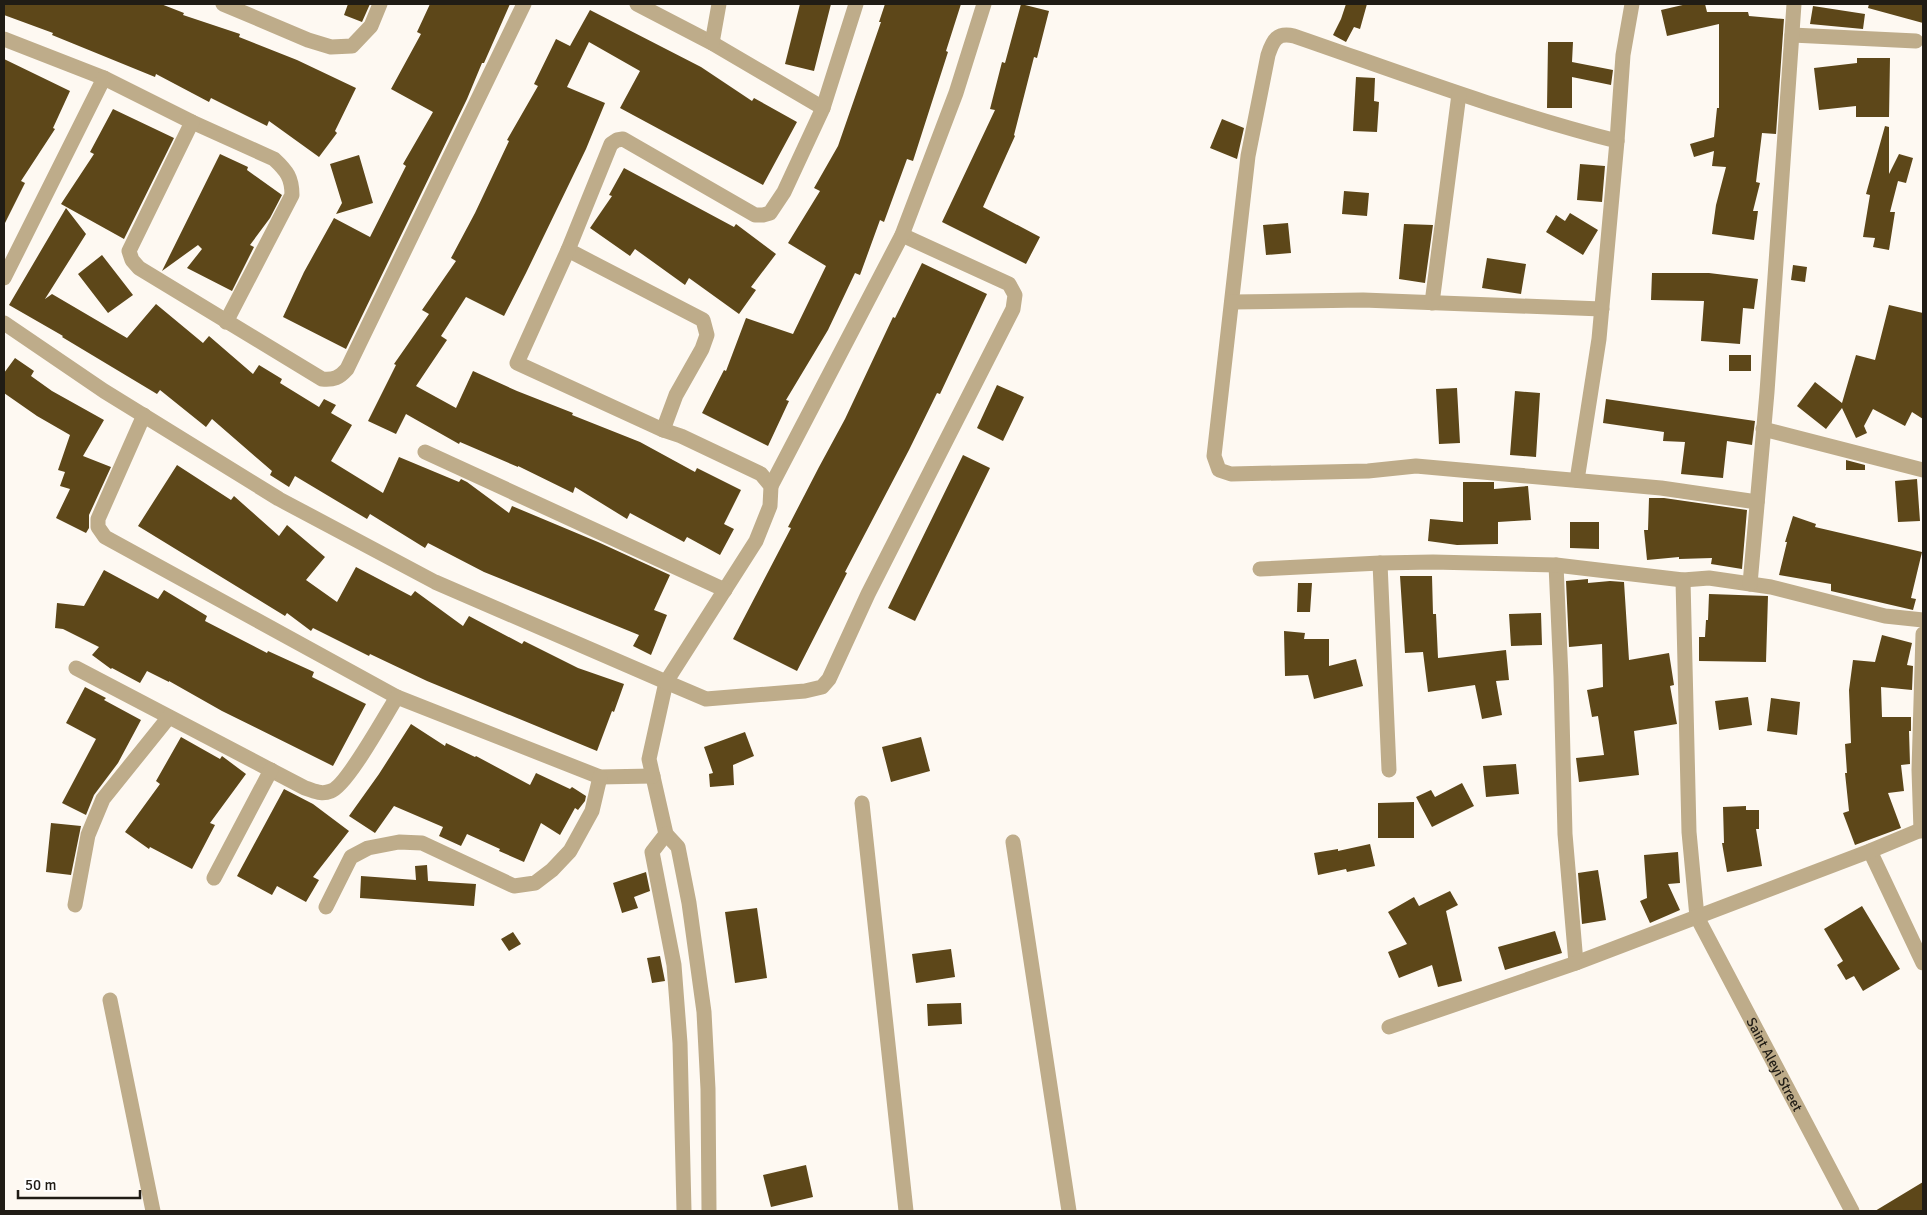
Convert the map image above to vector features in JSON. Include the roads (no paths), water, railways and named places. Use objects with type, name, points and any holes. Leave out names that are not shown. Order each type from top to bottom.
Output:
[{"type":"street","points":[[222,4],[332,48],[352,46],[371,26],[380,4]]},
{"type":"street","points":[[192,122],[130,251],[132,260],[139,268],[226,322],[322,379],[332,380],[339,377],[347,369],[524,4]]},
{"type":"street","points":[[637,4],[712,42],[823,108]]},
{"type":"street","points":[[712,42],[719,4]]},
{"type":"street","points":[[770,486],[761,474],[517,362],[568,250],[610,144],[623,139],[755,215],[763,216],[770,213],[784,192],[823,108],[856,4]]},
{"type":"street","points":[[709,1211],[708,1089],[704,1012],[689,903],[678,847],[666,834],[649,759],[666,682],[756,541],[770,506],[770,486],[902,235],[956,93],[984,4]]},
{"type":"street","points":[[1576,480],[1599,339],[1623,55],[1632,4]]},
{"type":"street","points":[[1750,584],[1764,429],[1794,4]]},
{"type":"street","points":[[1617,141],[1562,127],[1459,94],[1294,36],[1286,34],[1277,38],[1268,55],[1248,156],[1214,456],[1219,470],[1231,474],[1368,471],[1416,466],[1661,488],[1757,502]]},
{"type":"street","points":[[1792,35],[1916,41]]},
{"type":"street","points":[[4,39],[104,78],[192,122],[274,159],[284,168],[292,182],[292,195],[226,322]]},
{"type":"street","points":[[4,278],[104,78]]},
{"type":"street","points":[[1432,303],[1459,94]]},
{"type":"street","points":[[4,323],[104,391],[280,499],[435,582],[706,699],[806,692],[822,687],[829,679],[868,594],[1013,310],[1015,295],[1009,284],[902,235]]},
{"type":"street","points":[[568,250],[703,320],[707,335],[676,396],[663,430]]},
{"type":"street","points":[[1232,302],[1363,300],[1602,309]]},
{"type":"street","points":[[144,415],[98,520],[98,528],[105,537],[397,697],[600,777],[653,776]]},
{"type":"street","points":[[1764,429],[1923,470]]},
{"type":"street","points":[[425,452],[725,590]]},
{"type":"street","points":[[1260,569],[1433,562],[1556,565],[1683,580],[1708,578],[1771,587],[1885,616],[1923,620]]},
{"type":"street","points":[[1380,563],[1389,770]]},
{"type":"street","points":[[1556,565],[1565,834],[1576,964]]},
{"type":"street","points":[[1683,580],[1689,832],[1697,917]]},
{"type":"street","points":[[1389,1027],[1576,964],[1922,830],[1919,770],[1923,634]]},
{"type":"street","points":[[76,668],[305,788],[320,794],[333,791],[346,778],[397,697]]},
{"type":"street","points":[[76,905],[88,835],[103,799],[169,717]]},
{"type":"street","points":[[214,878],[271,770]]},
{"type":"street","points":[[326,907],[351,857],[368,848],[399,842],[422,843],[514,886],[535,883],[552,870],[570,850],[592,811],[600,777]]},
{"type":"street","points":[[862,803],[906,1211]]},
{"type":"street","points":[[666,834],[652,852],[674,965],[680,1043],[684,1211]]},
{"type":"street","points":[[1013,842],[1069,1211]]},
{"type":"street","points":[[1870,851],[1923,964]]},
{"type":"street","name":"Saint Aleyi Street","points":[[1697,917],[1852,1211]]},
{"type":"street","points":[[110,1000],[153,1211]]},
{"type":"street","points":[[680,1043],[706,1044]]}]
